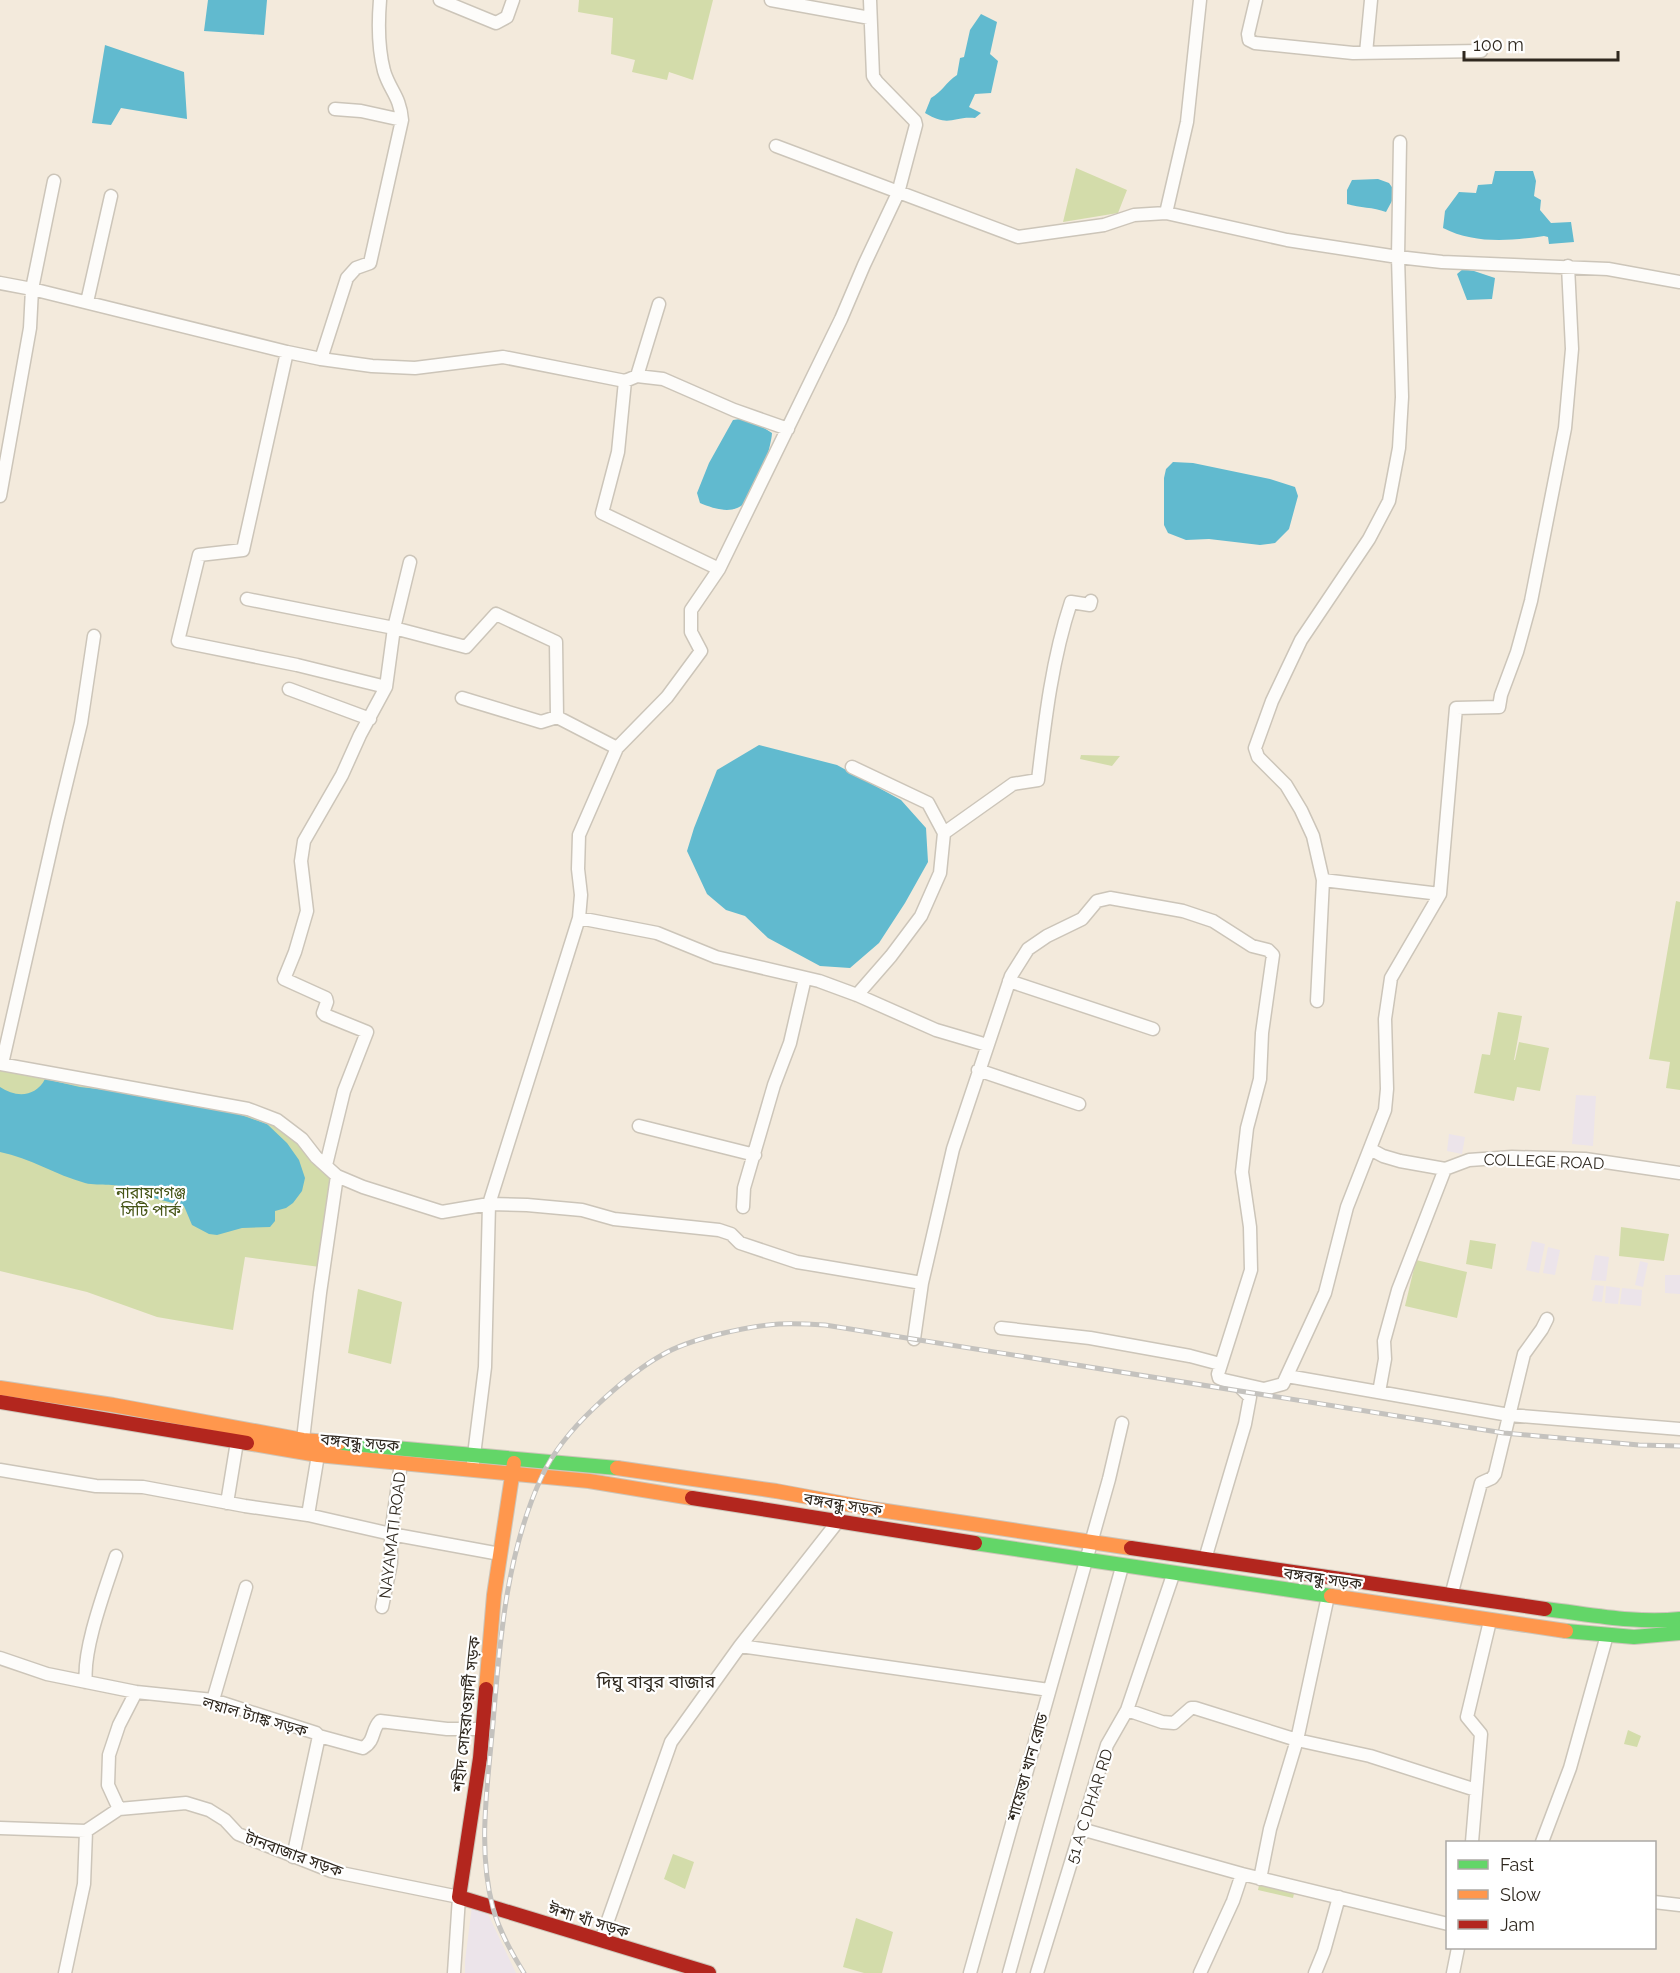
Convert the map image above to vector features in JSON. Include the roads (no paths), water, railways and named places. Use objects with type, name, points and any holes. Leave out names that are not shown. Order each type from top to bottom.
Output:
[{"type":"main road","name":"বঙ্গবন্ধু সড়ক","points":[[0,1388],[113,1406],[302,1446],[318,1455],[589,1481],[839,1520],[1085,1562],[1550,1630],[1634,1637],[1680,1634]]},
{"type":"main road","name":"বঙ্গবন্ধু সড়ক","points":[[0,1402],[237,1442],[474,1455],[592,1465],[1451,1596],[1618,1618],[1661,1621],[1680,1619]]},
{"type":"main road","name":"শহীদ সোহরাওয়ার্দী সড়ক","points":[[459,1897],[480,1758],[494,1594],[515,1459]]},
{"type":"main road","name":"ঈশা খাঁ সড়ক","points":[[459,1897],[709,1973]]},
{"type":"street","points":[[321,359],[346,278],[356,268],[370,263],[402,120],[401,105],[385,73],[378,25],[380,0]]},
{"type":"street","points":[[441,0],[496,23],[507,17],[513,0]]},
{"type":"street","points":[[771,0],[870,18]]},
{"type":"street","points":[[471,1471],[485,1367],[489,1204],[579,918],[581,895],[578,869],[579,835],[617,748],[667,697],[701,651],[691,632],[691,610],[719,569],[841,319],[898,193],[916,125],[914,118],[875,79],[870,0]]},
{"type":"street","points":[[1166,213],[1186,122],[1200,0]]},
{"type":"street","points":[[1256,0],[1248,34],[1249,40],[1255,43],[1353,53],[1481,51]]},
{"type":"street","points":[[1366,53],[1371,0]]},
{"type":"street","points":[[335,109],[361,111],[402,120]]},
{"type":"street","points":[[1317,1001],[1323,880],[1313,836],[1286,785],[1258,757],[1255,748],[1272,701],[1301,640],[1369,539],[1389,501],[1400,448],[1402,397],[1398,257],[1400,142]]},
{"type":"street","points":[[776,146],[1018,237],[1104,225],[1134,216],[1166,213],[1287,240],[1398,257],[1442,262],[1608,269],[1680,282]]},
{"type":"street","points":[[0,496],[30,328],[32,289],[54,181]]},
{"type":"street","points":[[87,302],[111,196]]},
{"type":"street","points":[[914,1339],[922,1283],[953,1149],[1009,981],[1029,949],[1047,936],[1082,919],[1097,901],[1110,898],[1183,911],[1213,921],[1252,946],[1269,950],[1273,956],[1262,1033],[1260,1079],[1246,1128],[1242,1172],[1250,1227],[1251,1270],[1218,1374],[1219,1378],[1264,1389],[1283,1384],[1325,1293],[1347,1207],[1385,1110],[1387,1089],[1384,1019],[1391,978],[1440,894],[1456,708],[1498,707],[1531,601],[1564,428],[1572,349],[1568,266]]},
{"type":"street","points":[[0,283],[321,359],[372,366],[415,368],[503,357],[631,378],[663,378],[734,410],[788,429]]},
{"type":"street","points":[[659,304],[631,378],[618,452],[602,513],[719,569]]},
{"type":"street","points":[[287,352],[243,550],[199,555],[178,642],[297,665],[386,687]]},
{"type":"street","points":[[326,1165],[344,1091],[367,1037],[367,1032],[325,1015],[323,1013],[326,998],[284,979],[301,935],[307,911],[301,861],[304,841],[342,775],[386,687],[394,628],[410,562]]},
{"type":"street","points":[[247,599],[394,628],[466,647],[496,614],[556,642],[557,717]]},
{"type":"street","points":[[944,833],[1013,784],[1038,780],[1046,713],[1063,628],[1071,602],[1090,605],[1091,601]]},
{"type":"street","points":[[94,636],[81,723],[1,1064],[248,1109],[278,1120],[302,1139],[316,1157],[337,1176],[363,1187],[442,1212],[489,1204],[527,1205],[582,1210],[614,1219],[719,1230],[731,1234],[740,1243],[797,1262],[922,1283]]},
{"type":"street","points":[[289,689],[370,719]]},
{"type":"street","points":[[462,698],[540,722],[557,717],[617,748]]},
{"type":"street","points":[[852,767],[928,803],[944,833],[940,873],[921,916],[891,956],[857,995]]},
{"type":"street","points":[[1323,880],[1440,894]]},
{"type":"street","points":[[579,918],[657,933],[716,957],[806,978],[857,995],[936,1030],[987,1045]]},
{"type":"street","points":[[743,1207],[744,1188],[774,1085],[790,1043],[806,978]]},
{"type":"street","points":[[1009,981],[1153,1029]]},
{"type":"street","points":[[978,1070],[1079,1104]]},
{"type":"street","points":[[639,1125],[755,1155]]},
{"type":"street","points":[[1370,1149],[1400,1161],[1445,1169],[1398,1290],[1384,1341],[1385,1359],[1379,1392]]},
{"type":"street","name":"COLLEGE ROAD","points":[[1445,1169],[1469,1160],[1512,1157],[1585,1159],[1680,1173]]},
{"type":"street","points":[[302,1446],[320,1293],[337,1176]]},
{"type":"street","points":[[1451,1596],[1481,1483],[1495,1474],[1524,1354],[1547,1319]]},
{"type":"street","points":[[1001,1328],[1090,1338],[1190,1356],[1220,1364]]},
{"type":"street","points":[[1287,1376],[1509,1414],[1680,1429]]},
{"type":"street","points":[[1205,1559],[1245,1424],[1250,1397],[1235,1382]]},
{"type":"street","name":"শায়েস্তা খান রোড","points":[[970,1973],[1109,1479],[1122,1423]]},
{"type":"street","points":[[226,1503],[237,1442]]},
{"type":"street","points":[[308,1515],[318,1455]]},
{"type":"street","name":"NAYAMATI ROAD","points":[[382,1607],[391,1563],[391,1534],[400,1463]]},
{"type":"street","points":[[0,1470],[96,1486],[143,1486],[226,1503],[308,1515],[391,1534],[500,1554]]},
{"type":"street","points":[[601,1940],[671,1742],[740,1646],[839,1520]]},
{"type":"street","points":[[86,1682],[88,1656],[102,1599],[116,1556]]},
{"type":"street","points":[[1009,1973],[1122,1567]]},
{"type":"street","name":"51 A C DHAR RD","points":[[1037,1973],[1107,1745],[1127,1710],[1173,1575]]},
{"type":"street","points":[[213,1700],[246,1587]]},
{"type":"street","points":[[1260,1879],[1270,1829],[1297,1740],[1328,1596]]},
{"type":"street","points":[[1472,1841],[1481,1734],[1467,1717],[1490,1621]]},
{"type":"street","points":[[1542,1841],[1570,1768],[1607,1635]]},
{"type":"street","points":[[740,1646],[1049,1690]]},
{"type":"street","name":"লয়াল ট্যাঙ্ক সড়ক","points":[[0,1658],[37,1672],[136,1692],[213,1700],[316,1733],[319,1736],[293,1857]]},
{"type":"street","points":[[119,1809],[108,1785],[110,1755],[118,1725],[136,1692]]},
{"type":"street","points":[[1127,1710],[1162,1722],[1174,1723],[1191,1708],[1297,1740],[1370,1756],[1476,1790]]},
{"type":"street","points":[[319,1736],[363,1748],[370,1744],[380,1721],[447,1729],[482,1729]]},
{"type":"street","name":"টানবাজার সড়ক","points":[[86,1831],[119,1809],[186,1803],[209,1809],[225,1820],[238,1834],[331,1871],[459,1897]]},
{"type":"street","points":[[0,1828],[86,1831],[84,1884],[65,1973]]},
{"type":"street","points":[[1081,1829],[1260,1879],[1446,1924]]},
{"type":"street","points":[[1200,1973],[1233,1901],[1242,1874]]},
{"type":"street","name":"শহীদ সোহরাওয়ার্দী সড়ক","points":[[454,1973],[459,1897]]},
{"type":"street","points":[[1315,1973],[1324,1951],[1339,1897]]},
{"type":"street","points":[[1656,1902],[1680,1905]]},
{"type":"street","points":[[1453,1973],[1458,1949]]},
{"type":"water","points":[[208,0],[267,0],[264,35],[204,31]]},
{"type":"water","points":[[981,14],[997,22],[990,54],[998,61],[991,93],[975,94],[969,107],[981,113],[975,118],[946,121],[925,113],[931,98],[957,75],[960,58],[964,57],[970,30]]},
{"type":"water","points":[[105,45],[184,72],[187,119],[121,108],[111,125],[92,123]]},
{"type":"water","points":[[1495,171],[1533,171],[1536,181],[1534,196],[1541,200],[1540,210],[1551,223],[1571,222],[1574,242],[1549,244],[1548,237],[1544,236],[1505,240],[1480,239],[1443,228],[1445,211],[1459,192],[1476,193],[1478,185],[1492,184]]},
{"type":"water","points":[[1378,179],[1389,183],[1394,190],[1393,199],[1386,212],[1347,204],[1347,190],[1352,180]]},
{"type":"water","points":[[1463,269],[1495,278],[1492,299],[1467,300],[1457,274]]},
{"type":"water","points":[[740,419],[756,423],[772,433],[757,484],[752,494],[741,506],[731,510],[700,503],[697,493],[709,463],[733,420]]},
{"type":"water","points":[[1173,462],[1193,463],[1270,479],[1295,487],[1298,496],[1289,529],[1275,543],[1260,545],[1209,539],[1186,540],[1168,533],[1164,525],[1164,478],[1166,469]]},
{"type":"water","points":[[759,745],[837,765],[901,800],[926,828],[928,862],[879,943],[850,968],[820,966],[768,938],[745,916],[726,910],[707,894],[687,851],[717,770]]},
{"type":"water","points":[[45,1079],[80,1087],[142,1094],[230,1111],[267,1124],[287,1143],[299,1160],[305,1178],[302,1191],[293,1203],[275,1211],[275,1221],[270,1227],[242,1228],[217,1235],[209,1234],[192,1225],[184,1206],[131,1192],[115,1185],[85,1183],[22,1158],[0,1152],[0,1087],[13,1093],[25,1094],[36,1089]]},
{"type":"railway","points":[[524,1973],[506,1941],[493,1908],[488,1886],[485,1839],[485,1816],[502,1628],[520,1536],[542,1476],[558,1448],[587,1415],[618,1386],[644,1366],[673,1349],[719,1334],[751,1327],[785,1324],[825,1325],[1504,1433],[1639,1445],[1680,1446]]},
{"type":"district","name":"দিঘু বাবুর বাজার","points":[[656,1682]]},
{"type":"park label","name":"নারায়ণগঞ্জ সিটি পার্ক","points":[[151,1201]]}]
